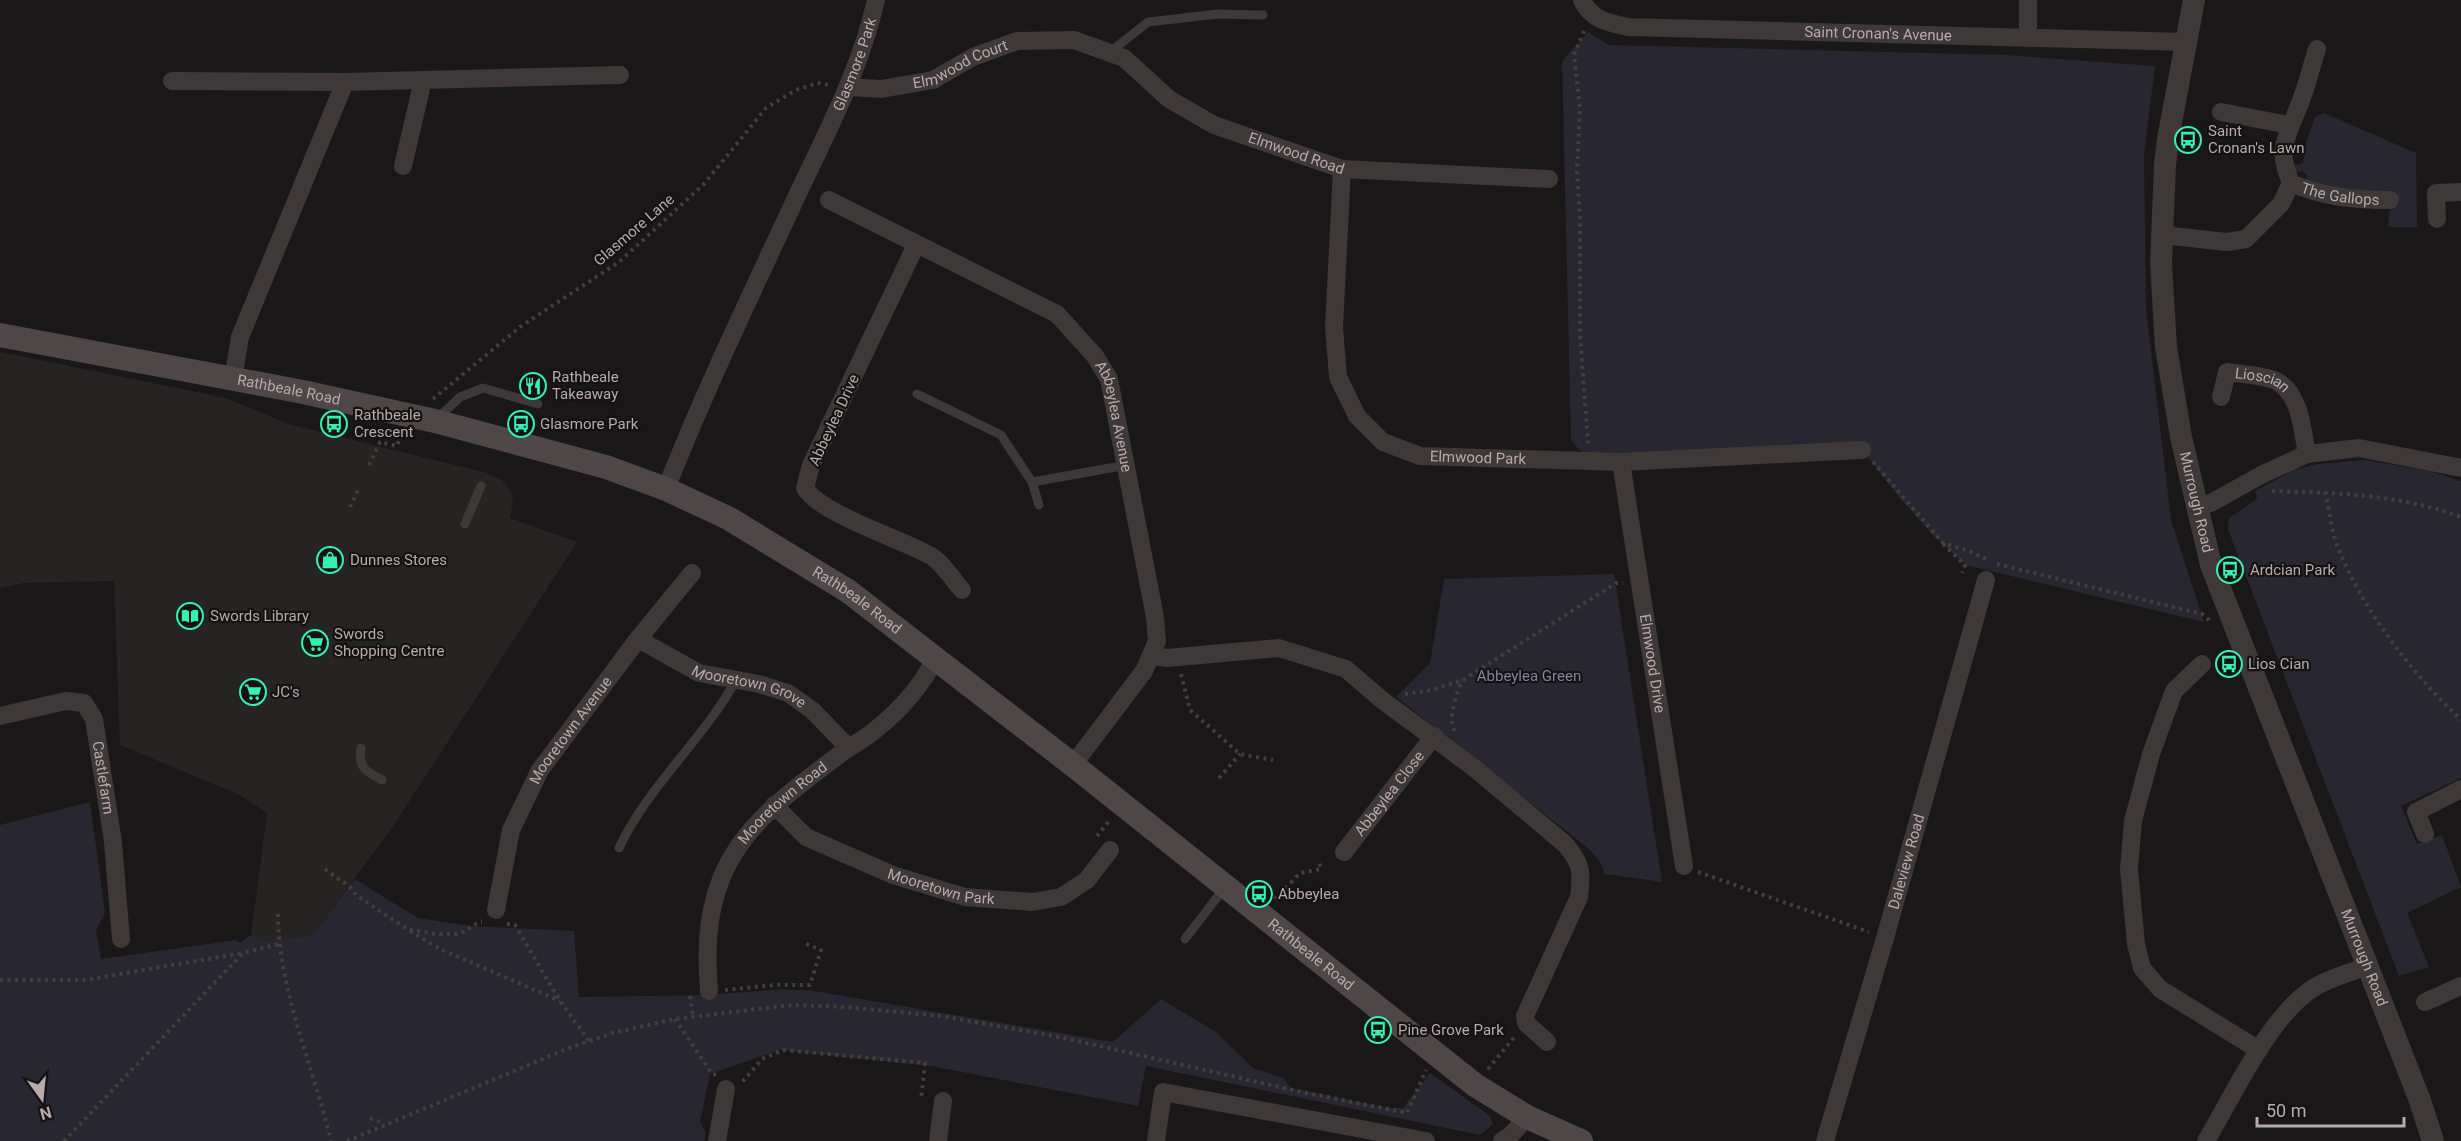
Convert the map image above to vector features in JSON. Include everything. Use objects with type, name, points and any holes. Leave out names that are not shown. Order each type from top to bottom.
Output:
[{"type":"main road","name":"Rathbeale Road","points":[[0,335],[303,392],[431,412],[606,467],[666,489],[728,518],[786,551],[848,591],[1074,765],[1475,1085],[1527,1117],[1581,1141]]},
{"type":"street","name":"Glasmore Park","points":[[666,489],[738,323],[848,87],[867,38],[876,0]]},
{"type":"street","points":[[2028,0],[2028,37]]},
{"type":"street","name":"Murrough Road","points":[[2194,0],[2167,148],[2162,263],[2166,347],[2181,437],[2211,565],[2419,1098],[2433,1141]]},
{"type":"street","name":"Saint Cronan's Avenue","points":[[1587,7],[1600,21],[1628,27],[2186,42]]},
{"type":"street","name":"Elmwood Court","points":[[848,87],[881,89],[933,80],[973,57],[1017,41],[1074,40]]},
{"type":"street","name":"Elmwood Road","points":[[1074,40],[1124,58],[1169,99],[1214,125],[1342,169],[1549,179]]},
{"type":"street","name":"The Gallops","points":[[2317,49],[2298,109],[2289,125],[2284,141],[2283,166],[2291,183],[2330,196],[2358,200],[2390,200]]},
{"type":"street","points":[[172,81],[345,82],[620,75]]},
{"type":"street","points":[[403,166],[423,80]]},
{"type":"street","points":[[232,379],[240,337],[345,82]]},
{"type":"street","points":[[2221,112],[2289,125]]},
{"type":"street","name":"Elmwood Park","points":[[1342,169],[1334,327],[1338,377],[1357,416],[1383,442],[1420,456],[1621,462],[1862,450]]},
{"type":"street","name":"The Gallops","points":[[2163,235],[2227,242],[2246,239],[2281,204],[2291,183]]},
{"type":"street","points":[[2437,219],[2436,193],[2461,192]]},
{"type":"street","name":"Abbeylea Avenue","points":[[829,200],[1057,315],[1095,356],[1109,379],[1155,617],[1157,641],[1144,671],[1074,765]]},
{"type":"street","name":"Abbeylea Drive","points":[[916,245],[811,465],[805,488],[810,496],[835,511],[933,557],[962,590]]},
{"type":"street","name":"Lioscian","points":[[2221,397],[2228,372],[2277,381],[2290,394],[2299,412],[2307,454]]},
{"type":"street","points":[[2196,506],[2211,503],[2307,454],[2359,448],[2461,468]]},
{"type":"street","name":"Elmwood Drive","points":[[1621,462],[1683,866]]},
{"type":"street","name":"Mooretown Avenue","points":[[495,916],[511,830],[540,770],[638,639],[692,573]]},
{"type":"street","name":"Daleview Road","points":[[1825,1141],[1986,580]]},
{"type":"street","name":"Mooretown Grove","points":[[638,639],[699,673],[788,693],[812,710],[849,748]]},
{"type":"street","points":[[1152,656],[1279,648],[1346,669],[1382,700],[1434,736],[1565,844],[1578,859],[1581,876],[1579,897],[1545,977],[1527,1007],[1526,1023],[1548,1042]]},
{"type":"street","name":"Mooretown Road","points":[[710,991],[708,937],[712,903],[721,876],[741,840],[774,805],[892,716],[930,669],[935,658]]},
{"type":"street","points":[[2202,664],[2174,692],[2151,754],[2133,821],[2129,869],[2136,944],[2142,968],[2160,989],[2259,1050]]},
{"type":"street","name":"Castlefarm","points":[[0,716],[66,701],[84,703],[94,719],[113,842],[121,939]]},
{"type":"street","name":"Abbeylea Close","points":[[1344,852],[1434,736]]},
{"type":"street","points":[[2425,834],[2416,812],[2461,789]]},
{"type":"street","name":"Mooretown Park","points":[[774,805],[806,837],[893,875],[965,897],[1032,902],[1061,897],[1087,880],[1110,850]]},
{"type":"street","points":[[2206,1141],[2259,1050],[2286,1012],[2314,988],[2366,966]]},
{"type":"street","points":[[2425,1002],[2461,986]]},
{"type":"street","points":[[717,1141],[727,1081]]},
{"type":"street","points":[[1156,1141],[1163,1092],[1426,1141]]},
{"type":"street","points":[[938,1141],[943,1101]]},
{"type":"street","points":[[1502,1141],[1527,1117]]},
{"type":"lane","points":[[1110,52],[1148,22],[1218,14],[1263,15]]},
{"type":"lane","points":[[431,412],[483,388],[538,404]]},
{"type":"lane","points":[[917,394],[1000,435],[1032,482],[1039,505]]},
{"type":"lane","points":[[1032,482],[1127,465]]},
{"type":"lane","points":[[465,524],[481,486]]},
{"type":"lane","points":[[619,848],[641,808],[723,703],[736,680]]},
{"type":"lane","points":[[361,748],[359,759],[365,771],[382,780]]},
{"type":"lane","points":[[1185,939],[1225,887]]},
{"type":"path","points":[[1587,7],[1574,55],[1580,109],[1577,170],[1580,219],[1580,334],[1589,461]]},
{"type":"path","name":"Glasmore Lane","points":[[431,412],[520,327],[619,262],[704,184],[766,108],[796,90],[817,83],[848,87]]},
{"type":"path","points":[[369,465],[378,445]]},
{"type":"path","points":[[1862,450],[1965,566],[1962,573]]},
{"type":"path","points":[[2249,482],[2255,491],[2325,492],[2404,500],[2433,506],[2461,517]]},
{"type":"path","points":[[350,507],[359,488]]},
{"type":"path","points":[[2325,492],[2338,548],[2361,597],[2389,638],[2433,693],[2461,720]]},
{"type":"path","points":[[1943,543],[1969,551],[2003,567],[2202,614],[2209,622],[2230,615]]},
{"type":"path","points":[[1382,700],[1396,695],[1432,690],[1463,680],[1616,584],[1638,582]]},
{"type":"path","points":[[1176,656],[1190,710],[1240,754],[1273,760]]},
{"type":"path","points":[[1434,736],[1459,737],[1453,726],[1455,701],[1463,680]]},
{"type":"path","points":[[1219,778],[1240,754]]},
{"type":"path","points":[[1094,841],[1112,817],[1128,810]]},
{"type":"path","points":[[1260,915],[1300,873],[1321,869],[1319,861]]},
{"type":"path","points":[[1683,866],[1885,938]]},
{"type":"path","points":[[325,869],[350,887],[356,896],[440,949],[560,1001]]},
{"type":"path","points":[[278,914],[279,944],[291,1006],[331,1141]]},
{"type":"path","points":[[407,929],[435,934],[460,934],[479,922],[495,916],[514,925],[560,1001],[589,1041]]},
{"type":"path","points":[[710,991],[775,985],[810,985],[821,950],[804,943]]},
{"type":"path","points":[[0,980],[86,980],[243,953],[279,944]]},
{"type":"path","points":[[64,1141],[243,953]]},
{"type":"path","points":[[690,990],[693,1017]]},
{"type":"path","points":[[347,1141],[613,1033],[675,1019],[792,1005],[844,1007],[942,1016],[1060,1037],[1308,1094],[1407,1113],[1428,1064],[1436,1054]]},
{"type":"path","points":[[675,1019],[712,1074],[727,1081],[744,1080],[762,1059],[783,1050],[924,1063],[921,1100]]},
{"type":"path","points":[[1475,1085],[1526,1023]]},
{"type":"path","points":[[369,1118],[378,1120],[384,1126]]},
{"type":"shaded area","name":"Swords Shopping Centre","points":[[0,352],[226,398],[288,424],[487,473],[502,480],[511,492],[513,501],[510,518],[577,542],[392,828],[315,932],[307,936],[266,941],[251,935],[267,813],[240,795],[120,745],[114,581],[23,583],[0,588]]},
{"type":"green space","points":[[1588,32],[1609,45],[2006,55],[2155,66],[2144,154],[2146,309],[2171,520],[2204,622],[1965,565],[1932,534],[1862,450],[1589,461],[1571,440],[1562,61]]},
{"type":"green space","points":[[2324,113],[2416,153],[2417,227],[2388,227],[2391,196],[2305,183],[2307,175],[2302,171],[2293,173],[2294,165],[2303,163],[2306,143],[2315,117]]},
{"type":"green space","points":[[2365,460],[2429,471],[2461,481],[2461,778],[2401,806],[2417,844],[2442,835],[2461,887],[2407,913],[2429,967],[2399,976],[2228,529],[2229,518],[2257,499],[2255,491],[2294,470],[2317,464]]},
{"type":"green space","name":"Abbeylea Green","points":[[1614,574],[1662,882],[1605,874],[1599,860],[1588,848],[1396,697],[1430,663],[1444,579]]},
{"type":"green space","points":[[90,802],[105,913],[96,930],[101,959],[236,940],[240,943],[251,935],[266,941],[307,936],[315,932],[355,879],[418,918],[471,926],[574,931],[579,997],[709,995],[783,989],[814,991],[1113,1042],[1161,999],[1216,1032],[1253,1068],[1283,1078],[1291,1088],[1389,1108],[1403,1108],[1430,1073],[1490,1116],[1493,1124],[1480,1135],[1146,1066],[1138,1106],[931,1066],[779,1050],[710,1074],[700,1122],[706,1132],[704,1141],[0,1141],[0,825]]},
{"type":"place","name":"Saint Cronan's Lawn","points":[[2188,140]]},
{"type":"place","name":"Rathbeale Takeaway","points":[[533,386]]},
{"type":"place","name":"Rathbeale Crescent","points":[[334,424]]},
{"type":"place","name":"Glasmore Park","points":[[521,424]]},
{"type":"place","name":"Dunnes Stores","points":[[330,560]]},
{"type":"place","name":"Ardcian Park","points":[[2230,570]]},
{"type":"place","name":"Swords Library","points":[[190,616]]},
{"type":"place","name":"Swords Shopping Centre","points":[[315,643]]},
{"type":"place","name":"Lios Cian","points":[[2229,664]]},
{"type":"place","name":"JC's","points":[[253,692]]},
{"type":"place","name":"Abbeylea","points":[[1259,894]]},
{"type":"place","name":"Pine Grove Park","points":[[1378,1030]]}]
